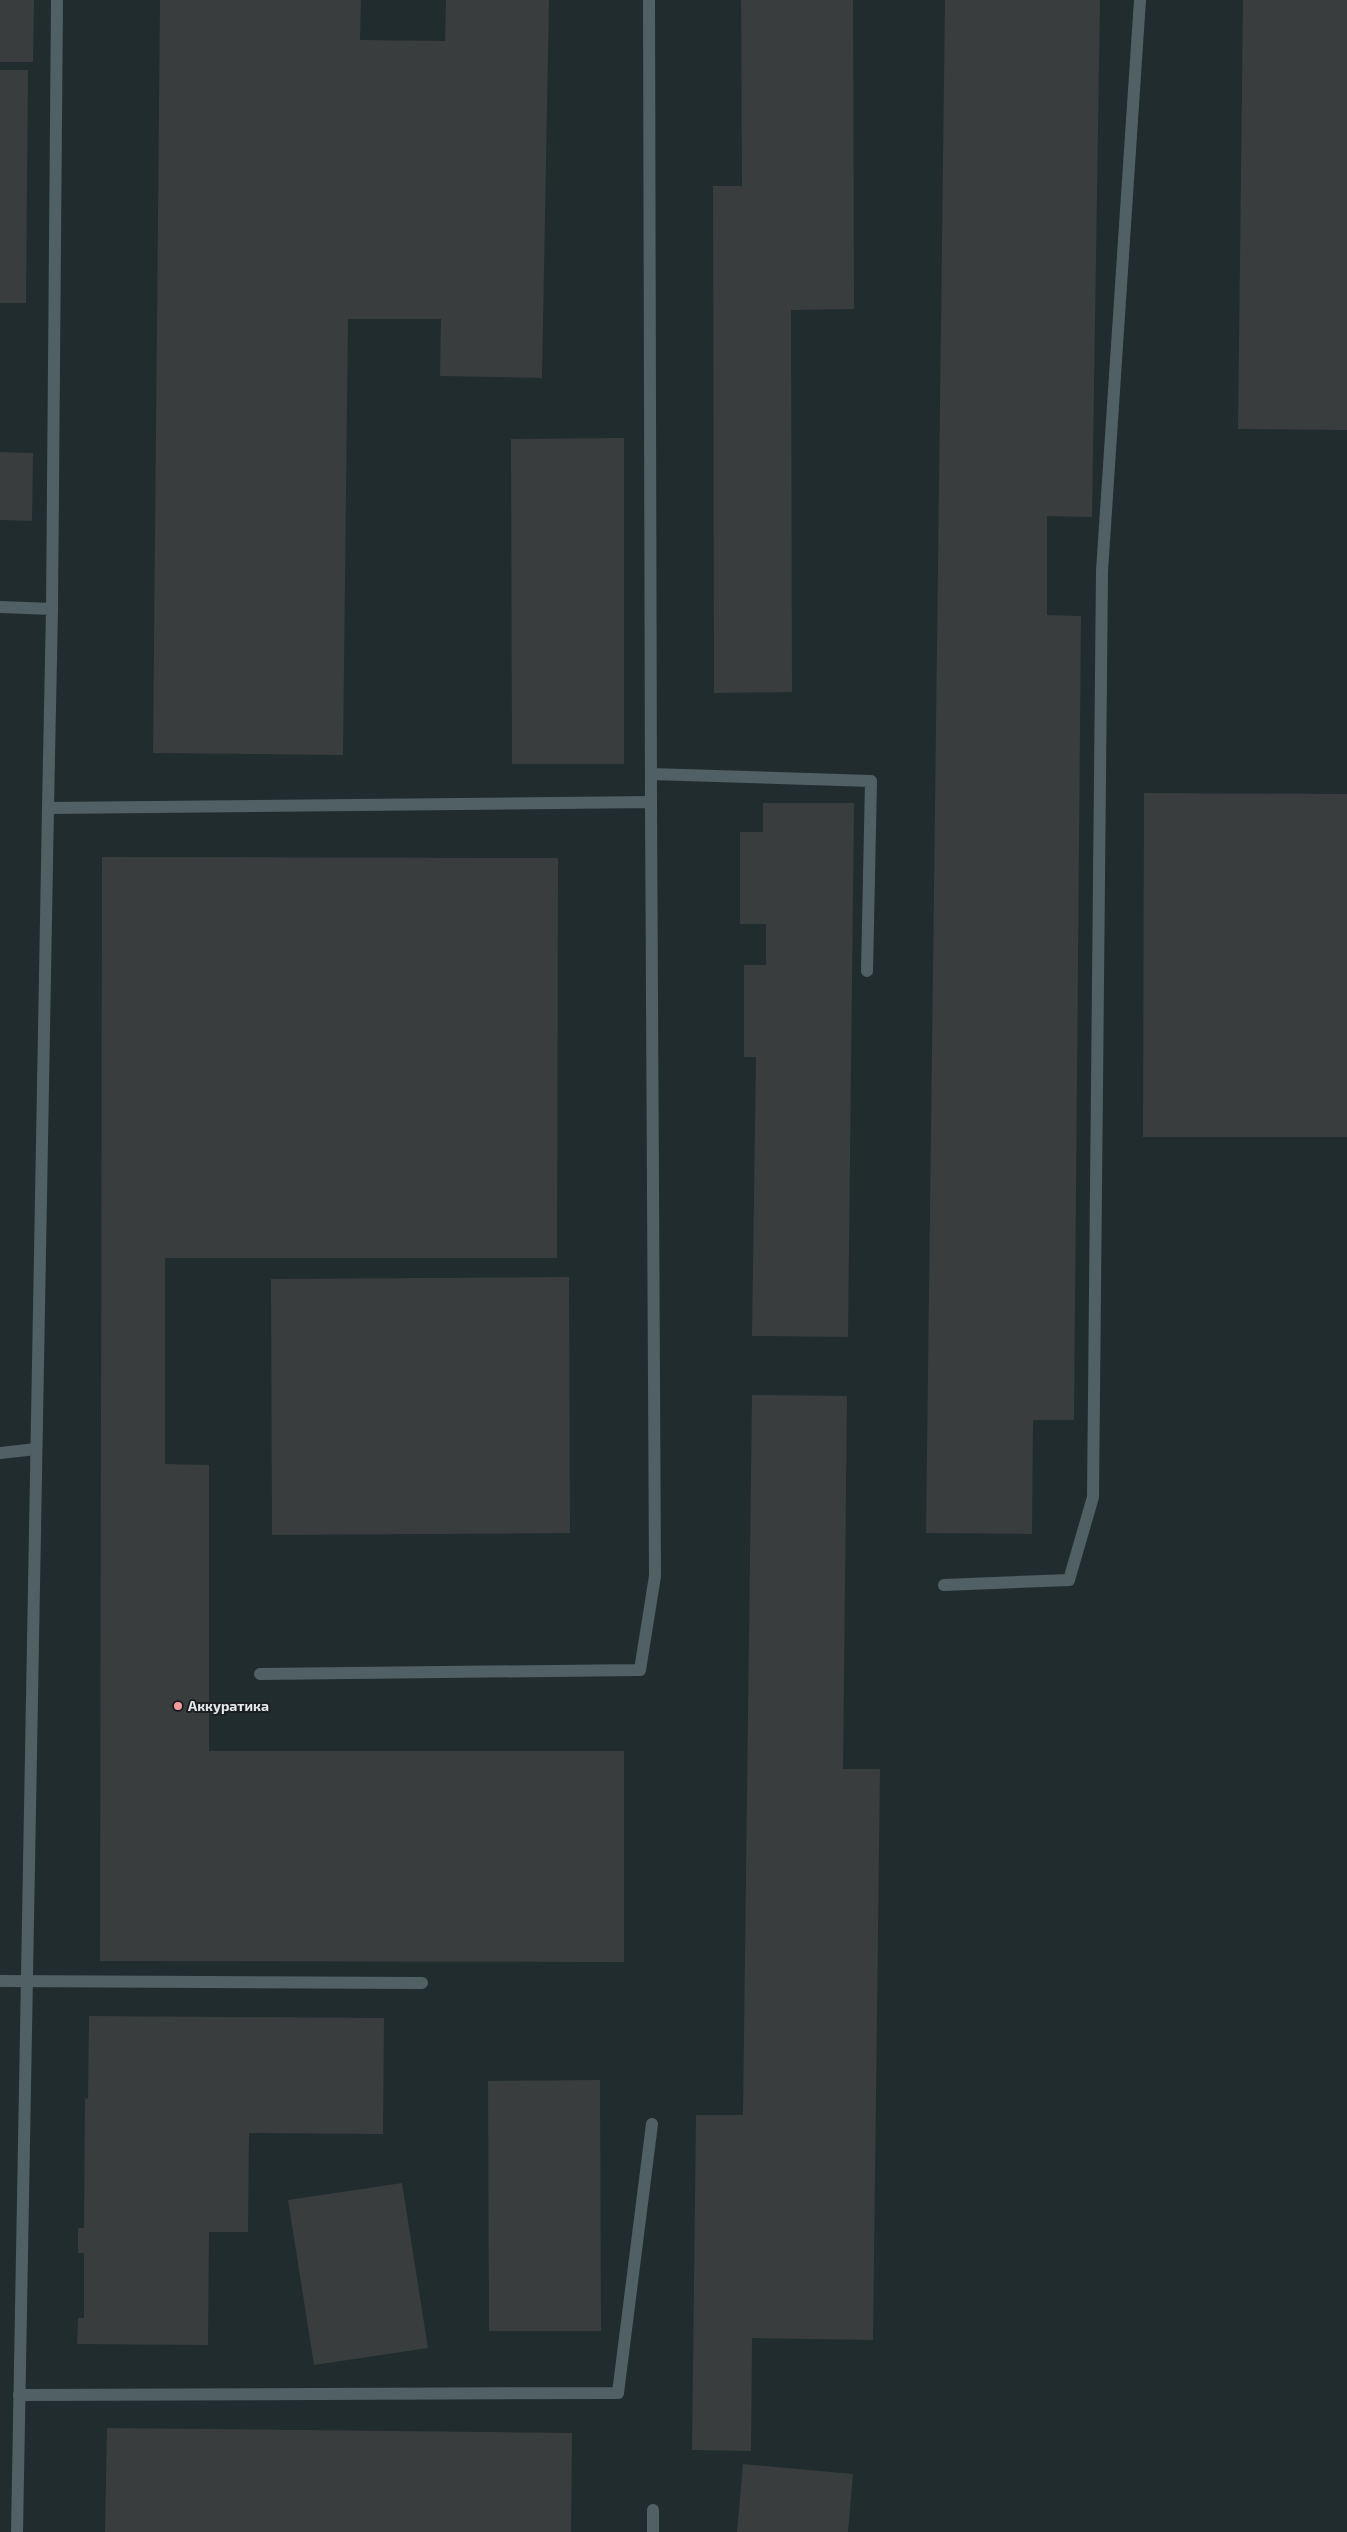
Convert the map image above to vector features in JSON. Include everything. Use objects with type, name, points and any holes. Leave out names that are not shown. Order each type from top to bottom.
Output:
[{"type":"lane","points":[[17,2532],[52,609],[57,0]]},
{"type":"lane","points":[[260,1674],[640,1670],[654,1576],[649,0]]},
{"type":"lane","points":[[944,1585],[1069,1580],[1093,1497],[1102,571],[1140,0]]},
{"type":"lane","points":[[0,607],[52,609]]},
{"type":"lane","points":[[651,774],[871,782],[867,971]]},
{"type":"lane","points":[[48,808],[651,802]]},
{"type":"lane","points":[[0,1453],[36,1449]]},
{"type":"lane","points":[[0,1981],[26,1979],[422,1983]]},
{"type":"lane","points":[[19,2395],[618,2393],[652,2124]]},
{"type":"lane","points":[[653,2510],[653,2532]]},
{"type":"shaded area","points":[[0,0],[1347,0],[1347,2532],[0,2532]]},
{"type":"building","points":[[0,0],[34,0],[33,62],[0,62]]},
{"type":"building","points":[[160,0],[361,0],[360,40],[445,41],[446,0],[549,0],[542,378],[440,376],[441,319],[348,319],[343,755],[153,753]]},
{"type":"building","points":[[741,0],[853,0],[854,309],[791,310],[792,692],[714,693],[713,186],[742,186]]},
{"type":"building","points":[[945,0],[1100,0],[1092,517],[1047,516],[1047,615],[1081,616],[1074,1420],[1033,1420],[1032,1534],[926,1533]]},
{"type":"building","points":[[1243,0],[1347,0],[1347,430],[1238,429]]},
{"type":"building","points":[[0,70],[28,70],[26,303],[0,303]]},
{"type":"building","points":[[624,438],[624,764],[512,764],[511,439]]},
{"type":"building","points":[[0,452],[33,453],[32,521],[0,520]]},
{"type":"building","points":[[1144,793],[1347,794],[1347,1137],[1143,1137]]},
{"type":"building","points":[[763,803],[854,803],[848,1337],[752,1336],[756,1057],[744,1057],[744,965],[766,965],[766,924],[740,924],[740,832],[763,832]]},
{"type":"building","points":[[102,857],[558,858],[557,1258],[165,1258],[165,1464],[209,1465],[209,1751],[624,1751],[624,1962],[100,1961]]},
{"type":"building","points":[[569,1277],[570,1533],[272,1535],[271,1279]]},
{"type":"building","points":[[752,1395],[847,1396],[843,1769],[880,1769],[873,2340],[752,2338],[751,2451],[692,2450],[696,2115],[743,2115]]},
{"type":"building","points":[[89,2016],[384,2018],[383,2134],[249,2133],[248,2232],[209,2232],[208,2345],[77,2344],[78,2318],[84,2318],[84,2253],[78,2253],[78,2228],[84,2228],[85,2098],[88,2099]]},
{"type":"building","points":[[600,2080],[601,2331],[489,2331],[488,2081]]},
{"type":"building","points":[[402,2183],[428,2348],[314,2365],[288,2200]]},
{"type":"building","points":[[107,2428],[572,2433],[571,2532],[105,2532]]},
{"type":"building","points":[[743,2464],[853,2474],[848,2532],[737,2532]]},
{"type":"place","name":"Аккуратика","points":[[178,1706]]}]
